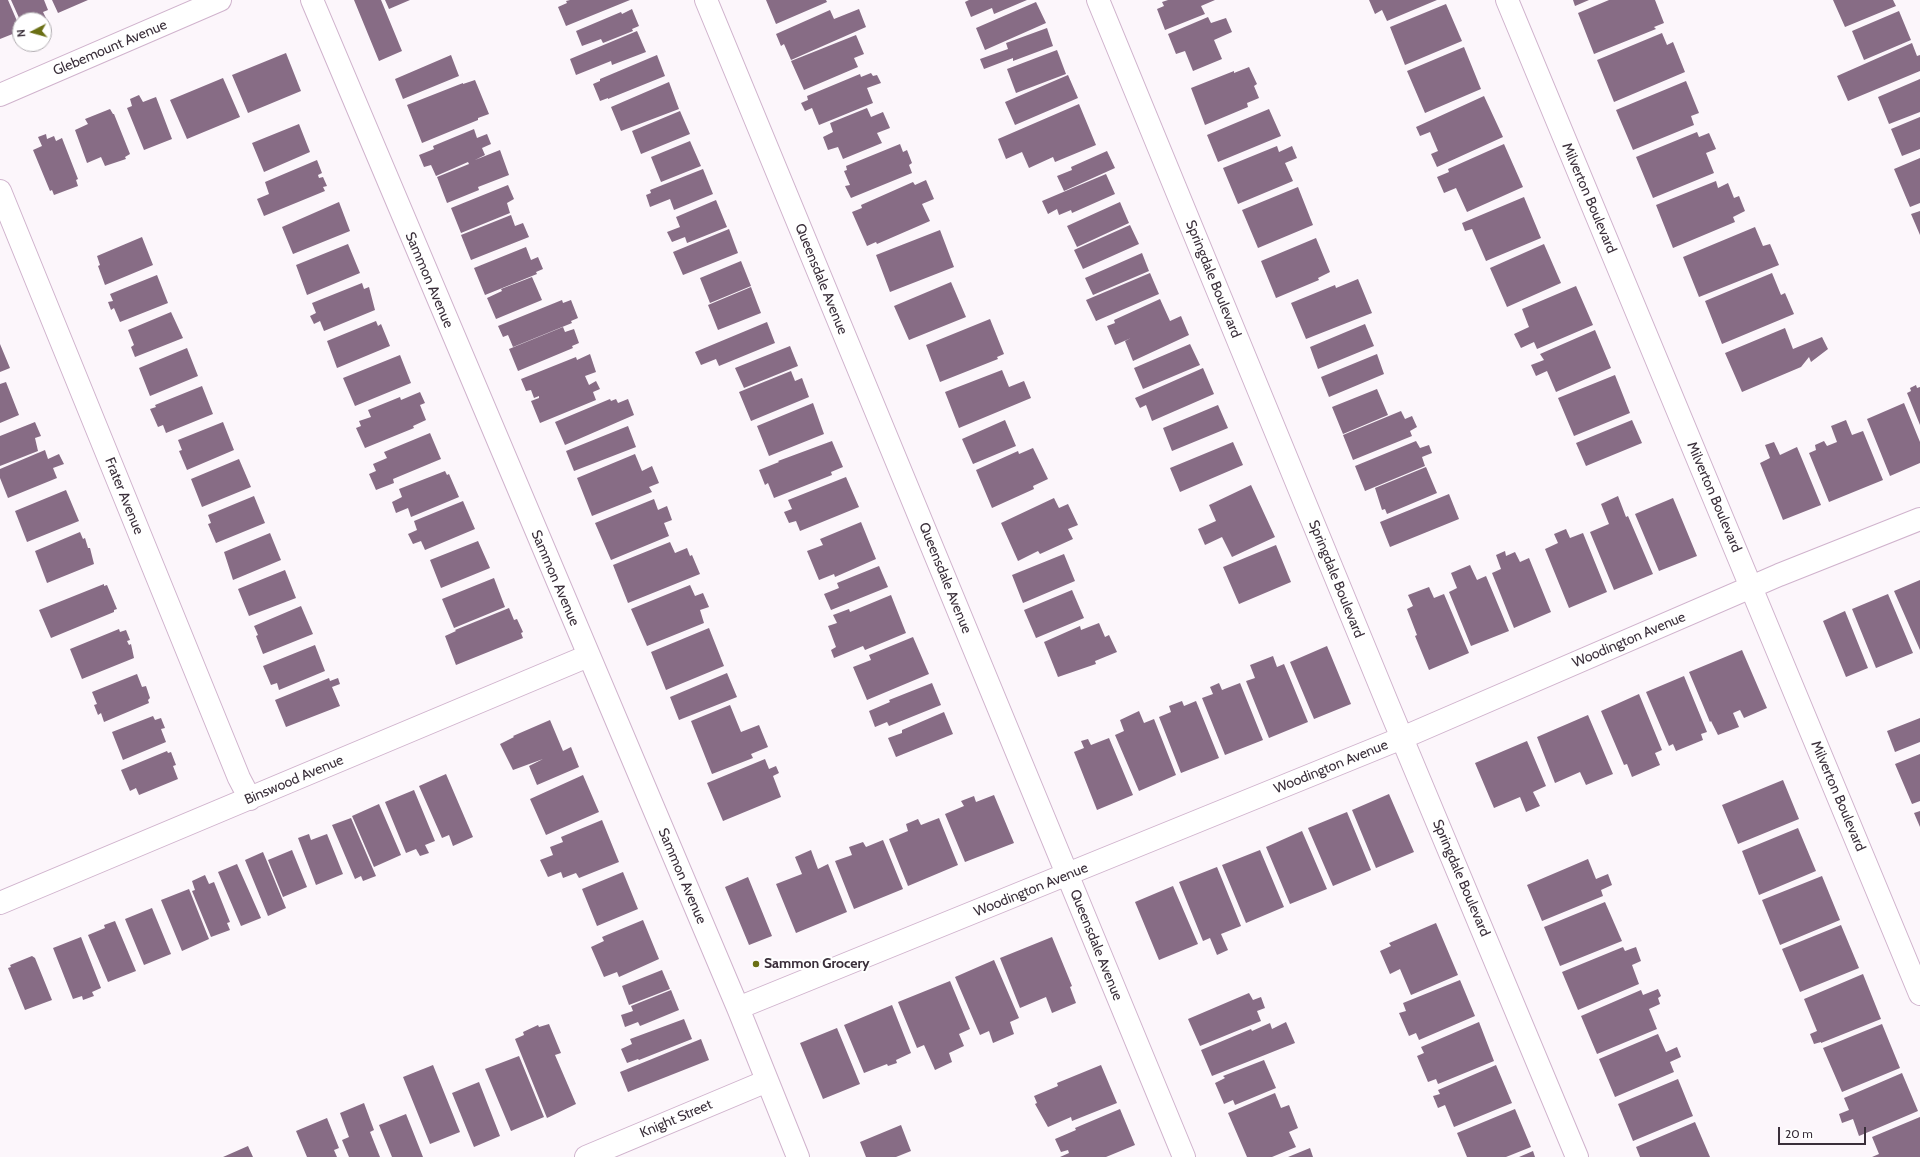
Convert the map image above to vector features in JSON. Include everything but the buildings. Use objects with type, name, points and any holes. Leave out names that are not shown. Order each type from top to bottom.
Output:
[{"type":"street","name":"Glebemount Avenue","points":[[0,95],[220,0]]},
{"type":"street","name":"Sammon Avenue","points":[[312,0],[738,1008],[798,1157]]},
{"type":"street","name":"Queensdale Avenue","points":[[706,0],[1184,1157]]},
{"type":"street","name":"Springdale Boulevard","points":[[1098,0],[1402,738],[1577,1157]]},
{"type":"street","name":"Milverton Boulevard","points":[[1507,0],[1920,994]]},
{"type":"street","name":"Frater Avenue","points":[[0,191],[236,771],[250,799]]},
{"type":"street","name":"Woodington Avenue","points":[[738,1008],[1402,738],[1751,587],[1920,519]]},
{"type":"street","name":"Binswood Avenue","points":[[0,904],[588,656]]},
{"type":"street","name":"Knight Street","points":[[586,1157],[767,1081]]},
{"type":"place","name":"Sammon Grocery","points":[[756,964]]}]
